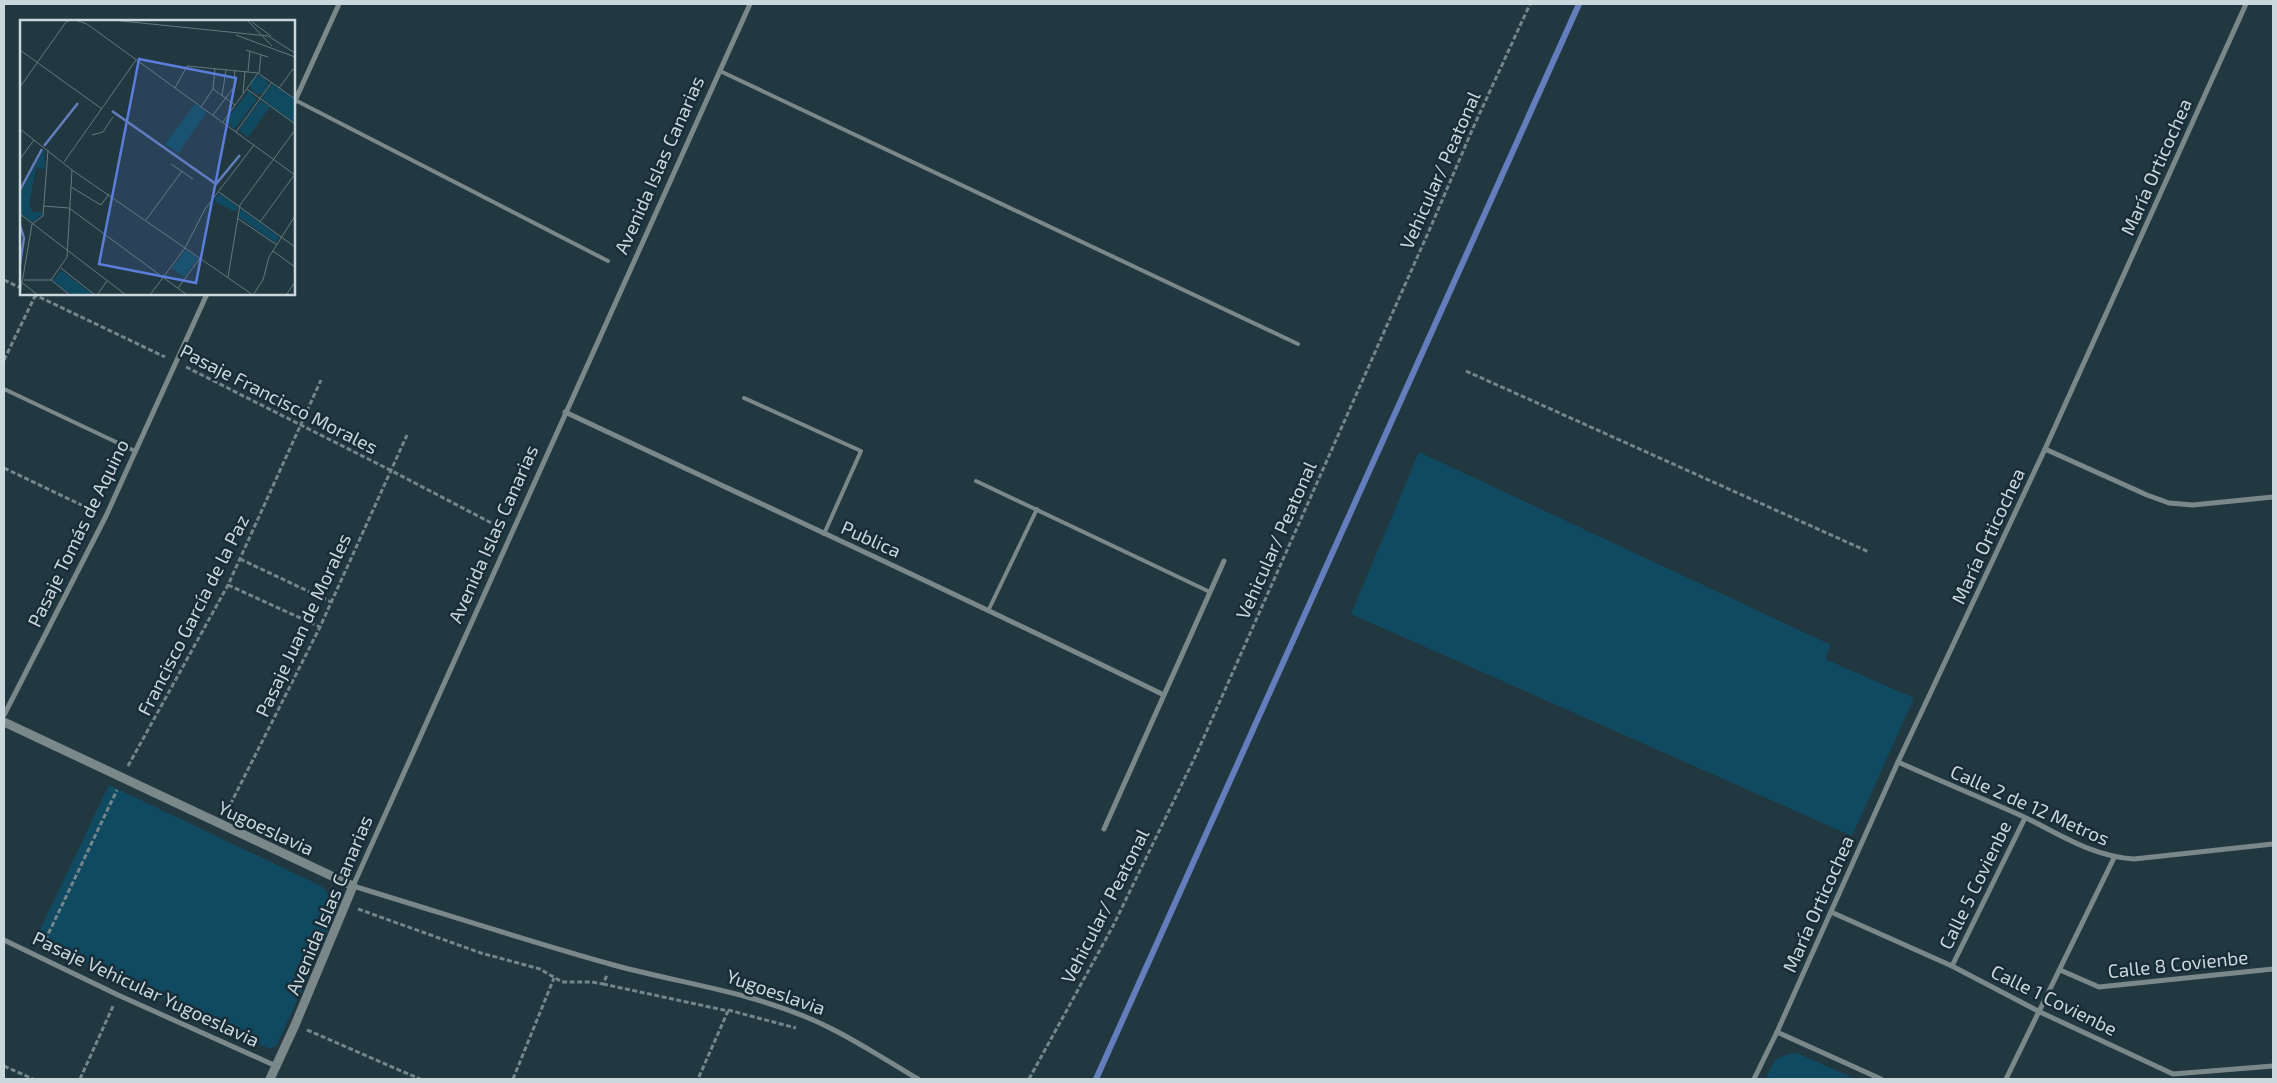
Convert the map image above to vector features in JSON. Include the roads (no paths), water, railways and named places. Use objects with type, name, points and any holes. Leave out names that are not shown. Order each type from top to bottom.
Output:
[{"type":"street","points":[[295,99],[339,4]]},
{"type":"street","name":"Avenida Islas Canarias","points":[[270,1079],[295,1025],[353,886],[510,534],[750,4]]},
{"type":"street","name":"María Orticochea","points":[[1754,1079],[1777,1032],[1898,762],[2045,449],[2246,4]]},
{"type":"street","name":"Pasaje Tomás de Aquino","points":[[4,714],[106,516],[207,295]]},
{"type":"street","name":"Publica","points":[[565,412],[824,534],[989,609],[1164,695]]},
{"type":"street","points":[[2045,449],[2147,496],[2169,503],[2193,505],[2273,497]]},
{"type":"street","points":[[1104,829],[1224,561]]},
{"type":"street","name":"Yugoeslavia","points":[[4,722],[353,886],[611,964],[732,992],[813,1020],[846,1036],[918,1079]]},
{"type":"street","name":"Calle 2 de 12 Metros","points":[[1898,762],[2025,818],[2096,853],[2114,858],[2134,859],[2273,844]]},
{"type":"street","name":"Calle 5 Covienbe","points":[[1952,966],[2025,818]]},
{"type":"street","points":[[2006,1079],[2114,858]]},
{"type":"street","name":"Calle 1 Covienbe","points":[[1830,912],[1952,966],[2040,1012],[2173,1074],[2273,1066]]},
{"type":"street","name":"Pasaje Vehicular Yugoeslavia","points":[[4,940],[118,995],[276,1066]]},
{"type":"street","name":"Calle 8 Covienbe","points":[[2060,970],[2099,987],[2273,969]]},
{"type":"street","points":[[1777,1032],[1881,1079]]},
{"type":"lane","points":[[720,71],[1298,344]]},
{"type":"lane","points":[[295,102],[608,261]]},
{"type":"lane","points":[[4,389],[135,451]]},
{"type":"lane","points":[[744,398],[861,451],[824,534]]},
{"type":"lane","points":[[976,481],[1210,592]]},
{"type":"lane","points":[[989,609],[1037,509]]},
{"type":"waterway","points":[[1096,1079],[1579,4]]}]
